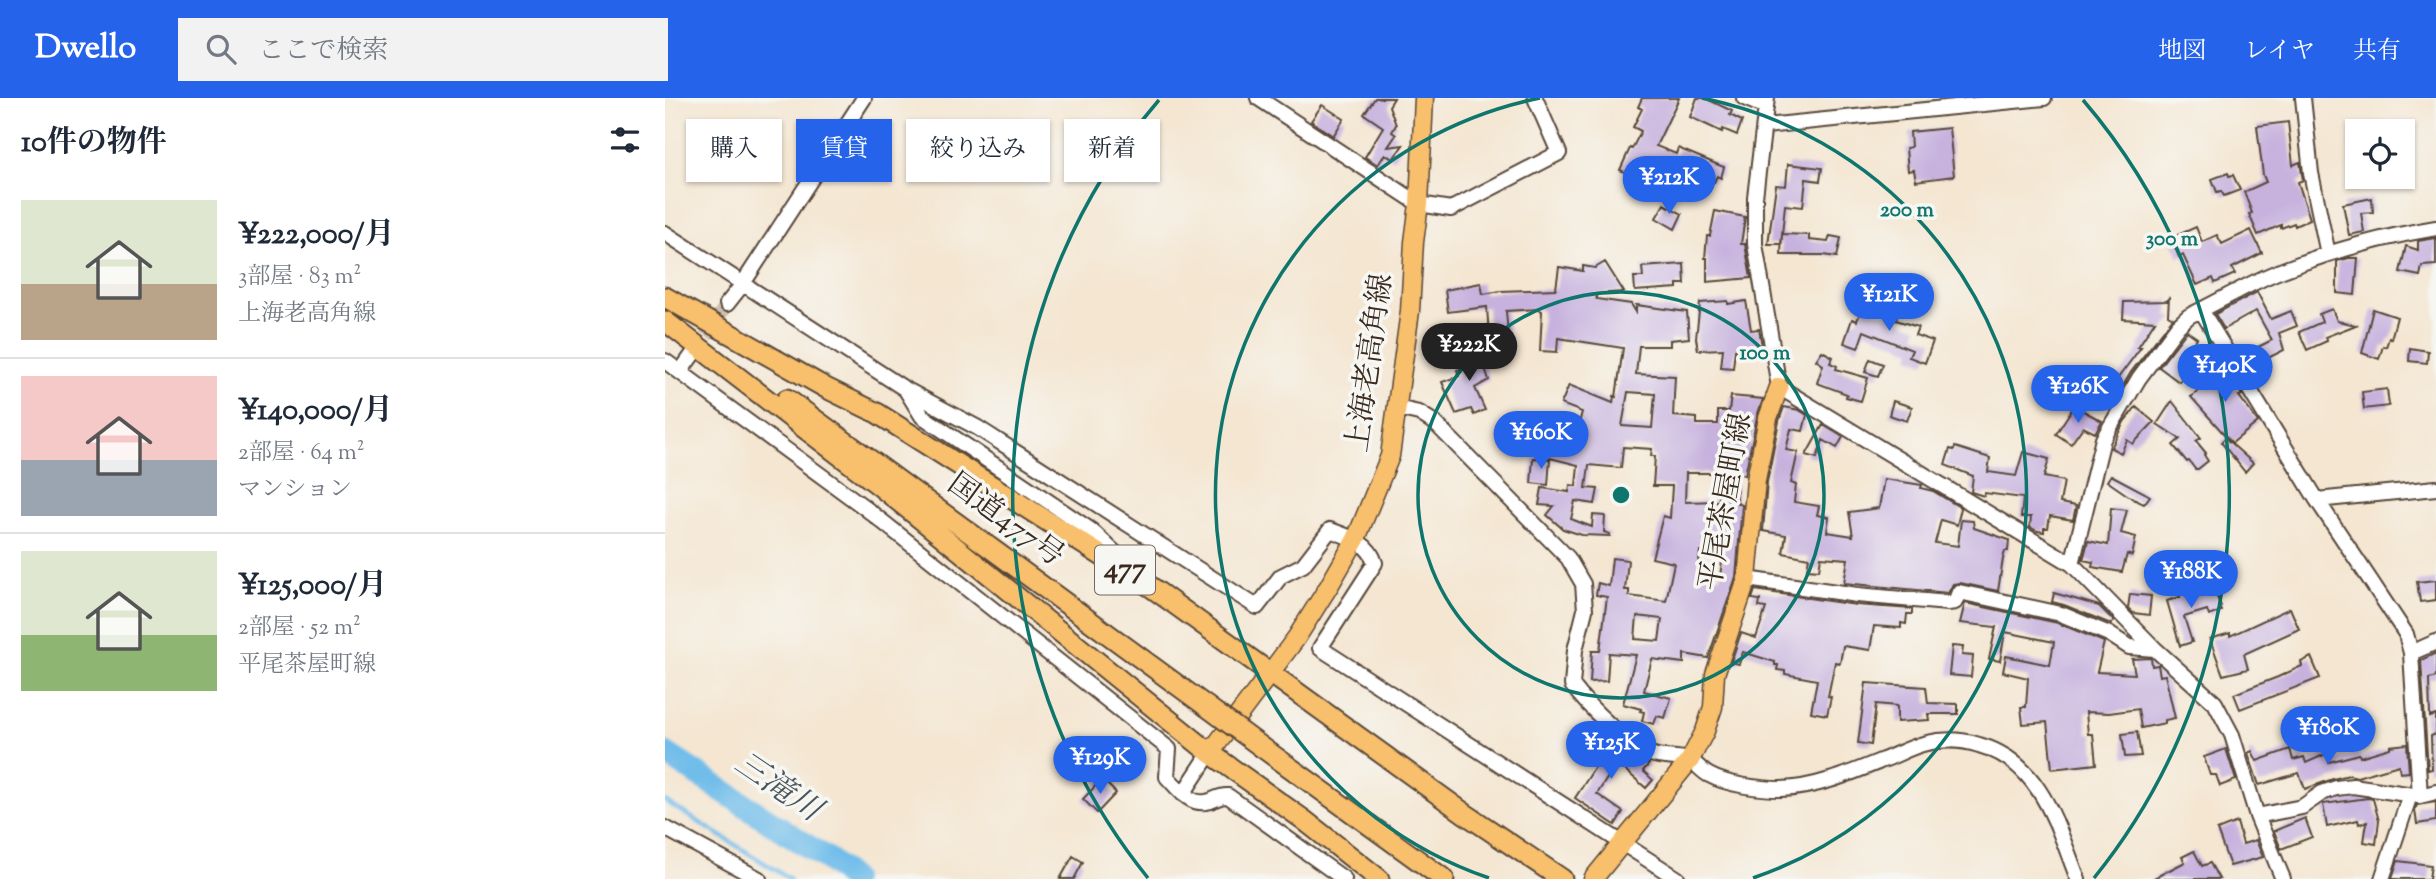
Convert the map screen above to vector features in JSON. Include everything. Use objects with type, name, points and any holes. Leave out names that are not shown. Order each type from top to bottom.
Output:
[{"type":"highway","name":"477","points":[[665,297],[826,388],[877,413],[1151,587],[1464,813],[1562,879]]},
{"type":"highway","name":"国道477号","points":[[665,310],[1444,879]]},
{"type":"highway","points":[[665,321],[881,488],[1210,753],[1304,820],[1379,879]]},
{"type":"main road","name":"上海老高角線","points":[[1210,753],[1297,637],[1356,540],[1390,456],[1410,311],[1424,98]]},
{"type":"main road","name":"平尾茶屋町線","points":[[1593,879],[1689,760],[1705,731],[1713,707],[1715,674],[1747,579],[1756,480],[1768,418],[1779,387]]},
{"type":"street","points":[[727,304],[864,98]]},
{"type":"street","points":[[1258,98],[1419,204],[1451,209],[1559,153],[1535,98]]},
{"type":"street","points":[[1744,98],[1766,102],[1755,197],[1755,244],[1779,387],[2072,564],[2155,649],[2215,703],[2232,735],[2257,816],[2283,879]]},
{"type":"street","points":[[1765,125],[2044,98]]},
{"type":"street","points":[[2303,98],[2311,173],[2328,254]]},
{"type":"street","points":[[2072,564],[2103,439],[2139,378],[2178,326],[2189,316],[2273,274],[2328,254],[2397,234],[2436,228]]},
{"type":"street","points":[[665,233],[905,389],[978,428],[1257,607],[1281,576],[1303,565],[1331,530],[1356,540],[1372,553],[1375,563],[1320,648],[1678,879]]},
{"type":"street","points":[[2201,310],[2317,500],[2406,634],[2411,653],[2415,795],[2382,879]]},
{"type":"street","points":[[680,372],[693,354]]},
{"type":"street","points":[[665,361],[864,507],[1169,749],[1167,777],[1183,794],[1196,801],[1207,802],[1220,795],[1228,796],[1344,879]]},
{"type":"street","points":[[905,389],[922,416],[1092,531],[1151,587]]},
{"type":"street","points":[[1397,408],[1419,412],[1435,424],[1568,558],[1583,584],[1585,610],[1575,650],[1571,685],[1584,702],[1629,739],[1653,755],[1689,760],[1708,775],[1747,786],[1783,789],[1834,780],[1927,743],[1960,741],[1996,750],[2024,770],[2045,798],[2078,879]]},
{"type":"street","points":[[2317,500],[2436,488]]},
{"type":"street","points":[[1747,579],[1857,596],[1948,603],[1955,602],[1959,592],[2061,614],[2109,634],[2129,647],[2155,649]]},
{"type":"street","points":[[2411,653],[2436,642]]},
{"type":"street","points":[[1183,794],[1210,753]]},
{"type":"street","points":[[2257,816],[2302,807],[2322,793],[2336,788],[2353,786],[2415,795],[2436,792]]},
{"type":"street","points":[[665,828],[759,879]]},
{"type":"building","points":[[1375,98],[1394,98],[1389,106],[1396,125],[1392,132],[1396,135],[1388,147],[1403,145],[1393,159],[1385,154],[1378,165],[1365,157],[1383,127],[1364,114]]},
{"type":"building","points":[[1642,98],[1679,98],[1656,146],[1676,154],[1678,148],[1724,167],[1721,178],[1717,176],[1714,182],[1704,180],[1664,161],[1656,181],[1652,179],[1649,186],[1620,170],[1641,131],[1633,127],[1642,109],[1638,107]]},
{"type":"building","points":[[1697,98],[1705,98],[1732,111],[1730,115],[1742,121],[1737,135],[1723,129],[1722,132],[1690,117]]},
{"type":"building","points":[[1322,105],[1344,119],[1333,136],[1311,121]]},
{"type":"building","points":[[2288,122],[2293,165],[2300,162],[2303,180],[2298,182],[2310,219],[2295,226],[2294,223],[2281,228],[2281,225],[2258,235],[2244,192],[2266,182],[2257,126]]},
{"type":"building","points":[[1949,128],[1954,176],[1916,181],[1914,170],[1908,171],[1906,148],[1911,147],[1910,132]]},
{"type":"building","points":[[1788,164],[1822,168],[1820,181],[1806,179],[1803,207],[1785,205],[1781,244],[1768,244],[1776,185],[1786,186]]},
{"type":"building","points":[[2228,173],[2229,176],[2233,175],[2240,190],[2224,196],[2221,191],[2217,192],[2212,179]]},
{"type":"building","points":[[2372,198],[2373,212],[2361,213],[2364,232],[2349,235],[2343,204]]},
{"type":"building","points":[[1664,204],[1682,214],[1675,229],[1656,218]]},
{"type":"building","points":[[1715,211],[1745,217],[1741,244],[1745,244],[1751,278],[1707,282],[1707,236],[1710,236]]},
{"type":"building","points":[[2196,227],[2202,242],[2217,235],[2222,244],[2251,230],[2262,253],[2232,268],[2235,274],[2215,283],[2213,278],[2197,285],[2183,255],[2179,257],[2171,238]]},
{"type":"building","points":[[1782,234],[1809,235],[1809,240],[1828,242],[1830,236],[1841,238],[1837,257],[1781,255]]},
{"type":"building","points":[[2436,238],[2436,265],[2422,266],[2420,276],[2400,272],[2406,246],[2418,250],[2418,241]]},
{"type":"building","points":[[2358,258],[2355,295],[2337,293],[2337,261]]},
{"type":"building","points":[[1605,262],[1624,292],[1596,294],[1596,299],[1631,304],[1636,312],[1636,305],[1687,312],[1689,338],[1670,340],[1670,346],[1639,346],[1636,374],[1675,376],[1673,416],[1697,418],[1697,424],[1718,424],[1718,411],[1729,411],[1731,396],[1763,399],[1745,475],[1736,473],[1737,503],[1742,505],[1736,577],[1708,658],[1684,654],[1684,663],[1652,659],[1644,691],[1671,698],[1665,718],[1657,716],[1654,724],[1642,721],[1644,712],[1640,711],[1641,709],[1623,704],[1636,655],[1609,653],[1607,681],[1590,682],[1592,651],[1600,651],[1607,597],[1596,595],[1598,583],[1609,586],[1612,558],[1628,560],[1625,590],[1629,590],[1629,596],[1666,601],[1674,563],[1652,558],[1663,516],[1670,518],[1672,486],[1653,486],[1655,456],[1651,456],[1652,449],[1623,447],[1621,468],[1589,465],[1586,488],[1598,489],[1595,504],[1575,501],[1571,519],[1592,527],[1593,515],[1605,516],[1604,532],[1610,536],[1582,535],[1563,529],[1547,515],[1554,506],[1539,505],[1542,488],[1569,492],[1570,485],[1576,486],[1578,465],[1542,456],[1548,433],[1575,438],[1582,412],[1561,404],[1569,385],[1613,403],[1623,348],[1558,338],[1557,352],[1540,351],[1542,311],[1538,309],[1506,311],[1508,335],[1489,336],[1487,307],[1448,312],[1445,290],[1481,283],[1483,294],[1556,289],[1559,267],[1583,271],[1583,266],[1595,268]],"holes":[[[1628,392],[1655,394],[1652,428],[1622,426]],[[1686,473],[1718,473],[1719,501],[1685,502]],[[1700,551],[1723,553],[1720,577],[1698,573]],[[1637,616],[1662,619],[1659,641],[1635,639]]]},
{"type":"building","points":[[1684,264],[1685,284],[1677,284],[1677,288],[1635,291],[1634,277],[1643,277],[1642,267]]},
{"type":"building","points":[[2257,292],[2271,319],[2291,311],[2297,326],[2279,333],[2284,350],[2266,359],[2268,364],[2250,373],[2240,356],[2272,340],[2256,311],[2224,329],[2215,314]]},
{"type":"building","points":[[2169,297],[2168,315],[2173,318],[2131,372],[2114,401],[2087,385],[2094,376],[2112,386],[2141,347],[2138,347],[2155,321],[2123,319],[2124,302],[2167,301]]},
{"type":"building","points":[[1728,301],[1728,304],[1746,301],[1751,330],[1759,329],[1762,346],[1735,350],[1733,368],[1721,367],[1723,349],[1698,350],[1696,338],[1700,303]]},
{"type":"building","points":[[1862,308],[1897,317],[1896,320],[1918,327],[1915,335],[1933,341],[1925,363],[1909,357],[1912,350],[1864,331],[1858,348],[1844,343],[1852,319],[1857,321]]},
{"type":"building","points":[[2332,309],[2337,321],[2356,325],[2325,337],[2327,341],[2307,350],[2299,332],[2322,322],[2319,314]]},
{"type":"building","points":[[2373,309],[2397,317],[2391,339],[2389,338],[2386,347],[2383,346],[2379,359],[2362,353]]},
{"type":"building","points":[[2187,331],[2197,338],[2192,345],[2202,352],[2179,382],[2159,367]]},
{"type":"building","points":[[1488,347],[1493,366],[1485,368],[1489,380],[1475,388],[1485,410],[1474,415],[1471,409],[1456,414],[1442,382],[1459,376],[1457,370],[1470,365],[1467,356]]},
{"type":"building","points":[[2410,348],[2428,351],[2427,363],[2409,361]]},
{"type":"building","points":[[1822,351],[1833,357],[1830,363],[1837,366],[1836,369],[1868,378],[1861,401],[1817,383],[1823,365],[1816,360]]},
{"type":"building","points":[[1870,359],[1883,364],[1878,376],[1865,372]]},
{"type":"building","points":[[2220,359],[2242,395],[2239,396],[2258,422],[2232,443],[2191,397],[2218,376],[2209,366]]},
{"type":"building","points":[[2387,389],[2389,406],[2364,409],[2362,392]]},
{"type":"building","points":[[1893,401],[1912,407],[1907,421],[1889,415]]},
{"type":"building","points":[[2172,401],[2201,438],[2196,441],[2206,453],[2204,455],[2208,461],[2198,469],[2187,462],[2173,445],[2180,439],[2157,424]]},
{"type":"building","points":[[2074,406],[2102,421],[2095,433],[2083,427],[2071,444],[2056,434]]},
{"type":"building","points":[[1784,407],[1807,415],[1803,431],[1791,429],[1786,450],[1798,452],[1791,483],[1796,485],[1794,502],[1819,506],[1817,515],[1829,517],[1827,532],[1853,536],[1849,512],[1879,508],[1884,479],[1922,485],[1921,488],[1933,491],[1961,508],[1957,525],[1941,520],[1935,543],[1958,546],[1961,520],[1973,521],[1974,528],[2009,540],[1998,591],[1960,583],[1953,584],[1948,593],[1844,583],[1848,559],[1821,557],[1819,570],[1807,569],[1809,558],[1783,553],[1786,535],[1763,531],[1767,482]]},
{"type":"building","points":[[2136,407],[2154,422],[2133,444],[2127,440],[2121,453],[2111,448],[2124,422]]},
{"type":"building","points":[[1823,425],[1843,437],[1837,448],[1823,440],[1817,458],[1806,455]]},
{"type":"building","points":[[2225,438],[2253,463],[2245,472],[2221,442]]},
{"type":"building","points":[[1955,447],[1990,458],[1988,472],[2016,476],[2023,452],[2049,459],[2044,477],[2064,481],[2060,503],[2076,506],[2073,520],[2050,516],[2048,528],[2044,528],[2044,532],[2037,531],[2030,527],[2031,517],[2021,517],[2023,498],[1985,493],[1984,496],[1971,492],[1973,476],[1945,465],[1950,449],[1954,450]]},
{"type":"building","points":[[1533,458],[1550,459],[1548,485],[1531,483]]},
{"type":"building","points":[[2111,475],[2150,496],[2144,504],[2133,499],[2107,481]]},
{"type":"building","points":[[2111,508],[2127,510],[2121,533],[2136,537],[2132,556],[2127,554],[2122,572],[2092,567],[2093,562],[2083,560],[2088,541],[2108,545]]},
{"type":"building","points":[[2436,580],[2436,600],[2420,602],[2417,582]]},
{"type":"building","points":[[2204,587],[2205,592],[2213,589],[2221,611],[2209,616],[2207,610],[2184,617],[2192,642],[2180,646],[2167,601],[2180,597],[2179,594]]},
{"type":"building","points":[[1755,590],[1856,605],[1912,609],[1912,614],[1907,614],[1906,624],[1901,623],[1901,628],[1874,626],[1870,650],[1843,646],[1840,663],[1835,662],[1827,715],[1811,712],[1817,680],[1785,674],[1785,671],[1777,670],[1778,665],[1775,665],[1775,662],[1743,652],[1739,664],[1731,662],[1741,633],[1756,638],[1766,608],[1759,607],[1760,600],[1752,599]]},
{"type":"building","points":[[2054,593],[2099,606],[2114,621],[2111,624],[2052,602]]},
{"type":"building","points":[[2130,594],[2151,596],[2149,615],[2133,613],[2128,608]]},
{"type":"building","points":[[1965,603],[2058,623],[2104,642],[2097,672],[2135,674],[2132,659],[2151,658],[2152,666],[2158,665],[2160,676],[2165,675],[2175,718],[2141,728],[2138,709],[2109,713],[2086,712],[2088,734],[2093,734],[2096,764],[2052,769],[2047,722],[2023,724],[2021,707],[2026,707],[2028,678],[2003,672],[2006,656],[2050,665],[2054,642],[2005,632],[2000,661],[1989,659],[1996,627],[1960,623]]},
{"type":"building","points":[[2290,608],[2299,629],[2244,654],[2248,669],[2223,675],[2210,639],[2230,633],[2230,636]]},
{"type":"building","points":[[1952,646],[1963,647],[1962,655],[1973,656],[1971,677],[1949,675]]},
{"type":"building","points":[[2436,653],[2436,677],[2429,679],[2430,717],[2436,715],[2436,734],[2431,736],[2432,769],[2428,770],[2421,660]]},
{"type":"building","points":[[2311,657],[2320,678],[2240,709],[2234,694],[2302,666],[2301,662]]},
{"type":"building","points":[[1866,683],[1926,687],[1928,703],[1958,704],[1958,714],[1928,714],[1929,720],[1897,722],[1897,706],[1876,704],[1871,745],[1858,743]]},
{"type":"building","points":[[2137,732],[2141,756],[2125,757],[2122,734]]},
{"type":"building","points":[[1612,741],[1649,764],[1643,771],[1653,780],[1646,788],[1617,763],[1597,794],[1623,812],[1615,825],[1575,798],[1603,755],[1608,756]]},
{"type":"building","points":[[2407,744],[2409,772],[2400,773],[2399,765],[2357,777],[2349,775],[2333,779],[2305,789],[2299,773],[2259,785],[2248,753],[2252,751],[2257,761],[2290,749],[2293,760],[2304,757],[2306,763],[2326,754],[2329,762]]},
{"type":"building","points":[[2226,749],[2236,780],[2220,786],[2216,775],[2210,775],[2204,757]]},
{"type":"building","points":[[1102,779],[1116,793],[1097,813],[1083,799]]},
{"type":"building","points":[[2373,799],[2379,821],[2376,844],[2364,842],[2367,822],[2359,824],[2358,820],[2327,827],[2323,804]]},
{"type":"building","points":[[2436,802],[2436,821],[2417,824],[2417,805]]},
{"type":"building","points":[[2305,818],[2312,837],[2281,849],[2274,831]]},
{"type":"building","points":[[2237,822],[2243,844],[2256,840],[2263,857],[2230,866],[2217,830]]},
{"type":"building","points":[[2194,851],[2202,866],[2210,863],[2219,879],[2152,879],[2185,862],[2182,857]]},
{"type":"building","points":[[1073,856],[1083,862],[1074,879],[1060,879]]},
{"type":"building","points":[[2398,861],[2431,865],[2429,879],[2392,879]]},
{"type":"waterway","name":"三滝川","points":[[665,753],[829,860],[851,879]]},
{"type":"waterway","points":[[665,801],[790,879]]},
{"type":"tunnel","points":[[694,353],[727,304]]}]
